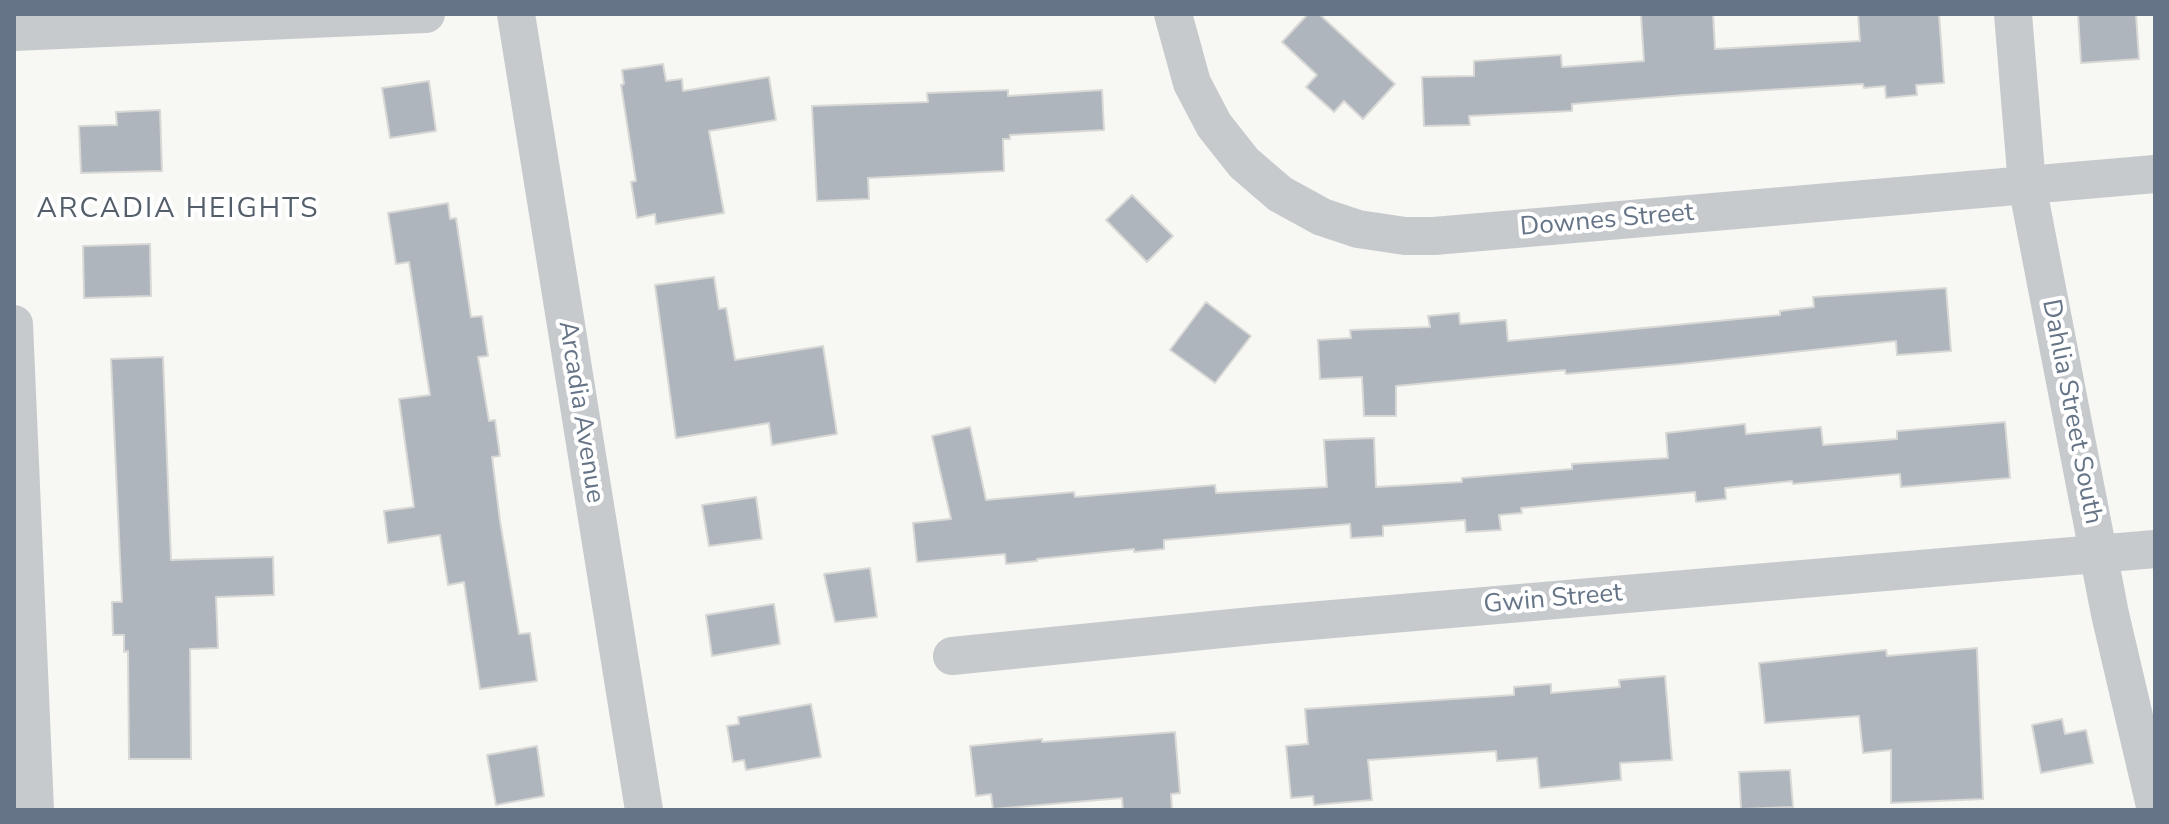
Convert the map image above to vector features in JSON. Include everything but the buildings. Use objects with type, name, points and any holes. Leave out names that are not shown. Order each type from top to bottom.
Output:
[{"type":"street","points":[[14,32],[426,14]]},
{"type":"street","name":"Arcadia Avenue","points":[[516,14],[644,810]]},
{"type":"street","name":"Downes Street","points":[[1173,14],[1192,83],[1214,125],[1244,163],[1280,194],[1322,217],[1358,229],[1405,236],[1434,236],[2155,174]]},
{"type":"street","name":"Dahlia Street South","points":[[2013,14],[2027,185],[2098,554],[2155,806]]},
{"type":"street","points":[[14,324],[35,810]]},
{"type":"street","name":"Gwin Street","points":[[952,656],[1262,625],[2155,549]]},
{"type":"district","name":"ARCADIA HEIGHTS","points":[[178,210]]}]
